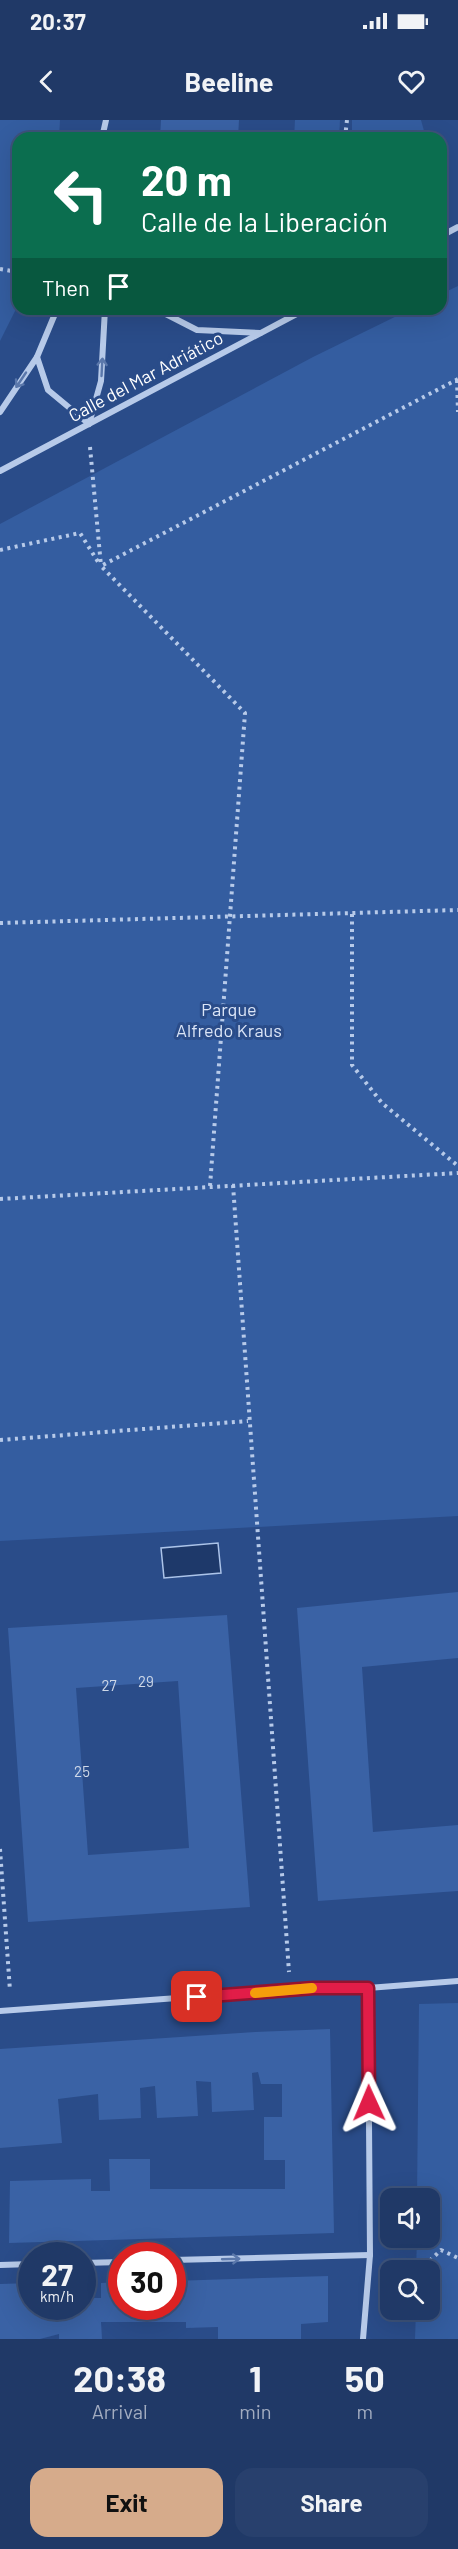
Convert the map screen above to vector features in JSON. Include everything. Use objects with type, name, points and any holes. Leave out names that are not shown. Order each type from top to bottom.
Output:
[{"type":"street","points":[[0,412],[37,357],[54,315]]},
{"type":"street","points":[[37,357],[48,390],[88,424],[101,381],[105,315]]},
{"type":"street","points":[[168,315],[197,330],[260,333]]},
{"type":"street","name":"Calle del Mar Adriático","points":[[0,471],[294,315]]},
{"type":"street","points":[[0,2011],[290,1990],[368,1988],[458,1981]]},
{"type":"street","points":[[363,2339],[370,2255],[368,1988]]},
{"type":"street","points":[[186,2260],[370,2255]]},
{"type":"street","points":[[0,2265],[18,2264]]},
{"type":"path","points":[[101,566],[457,380],[458,412]]},
{"type":"path","points":[[88,424],[101,566]]},
{"type":"path","points":[[0,550],[80,534],[101,566],[245,712],[210,1186]]},
{"type":"path","points":[[0,923],[458,910]]},
{"type":"path","points":[[352,914],[352,1065],[382,1103],[458,1166]]},
{"type":"path","points":[[0,1199],[458,1173]]},
{"type":"path","points":[[233,1185],[290,1990]]},
{"type":"path","points":[[0,1440],[248,1421]]},
{"type":"path","points":[[0,1849],[12,2010]]},
{"type":"path","points":[[430,2260],[441,2250],[458,2258]]},
{"type":"green space","points":[[0,120],[60,120],[59,132],[12,132],[13,315],[0,341]]},
{"type":"green space","points":[[295,120],[340,120],[339,132],[294,132]]},
{"type":"green space","points":[[352,120],[421,120],[424,132],[352,132]]},
{"type":"green space","name":"Parque Alfredo Kraus","points":[[458,286],[458,1516],[0,1541],[0,524],[313,357],[399,315],[447,315],[447,291]]},
{"type":"green space","points":[[458,2003],[458,2339],[415,2339],[416,2320],[440,2320],[440,2260],[416,2260],[417,2248],[440,2248],[440,2188],[417,2188],[419,2004]]},
{"type":"shaded area","points":[[218,1543],[221,1573],[164,1578],[161,1548]]},
{"type":"building","points":[[161,120],[239,120],[238,132],[160,132]]},
{"type":"building","points":[[458,1592],[458,1658],[362,1667],[373,1832],[458,1825],[458,1891],[318,1901],[297,1608]]},
{"type":"building","points":[[227,1615],[250,1907],[28,1922],[8,1628]],"holes":[[[178,1681],[189,1848],[88,1855],[76,1688]]]},
{"type":"building","points":[[330,2029],[334,2233],[9,2243],[10,2181],[91,2179],[91,2191],[110,2191],[109,2159],[150,2159],[150,2189],[285,2189],[285,2160],[264,2160],[264,2117],[282,2117],[282,2084],[261,2084],[258,2072],[252,2073],[254,2110],[212,2112],[211,2082],[196,2081],[198,2116],[157,2118],[155,2086],[140,2088],[141,2118],[99,2120],[98,2094],[58,2099],[62,2143],[0,2148],[0,2049]]},
{"type":"building","points":[[328,2276],[328,2322],[301,2324],[301,2339],[218,2339],[218,2327],[186,2328],[186,2322],[101,2322],[102,2339],[59,2339],[59,2334],[40,2339],[0,2339],[0,2284],[18,2283],[18,2320],[96,2320],[96,2298],[101,2298],[101,2283],[108,2283],[108,2320],[186,2320],[186,2281]]},
{"type":"slow traffic","points":[[255,1993],[312,1988]]},
{"type":"route","points":[[197,1997],[314,1988],[368,1988],[369,2103]]}]
